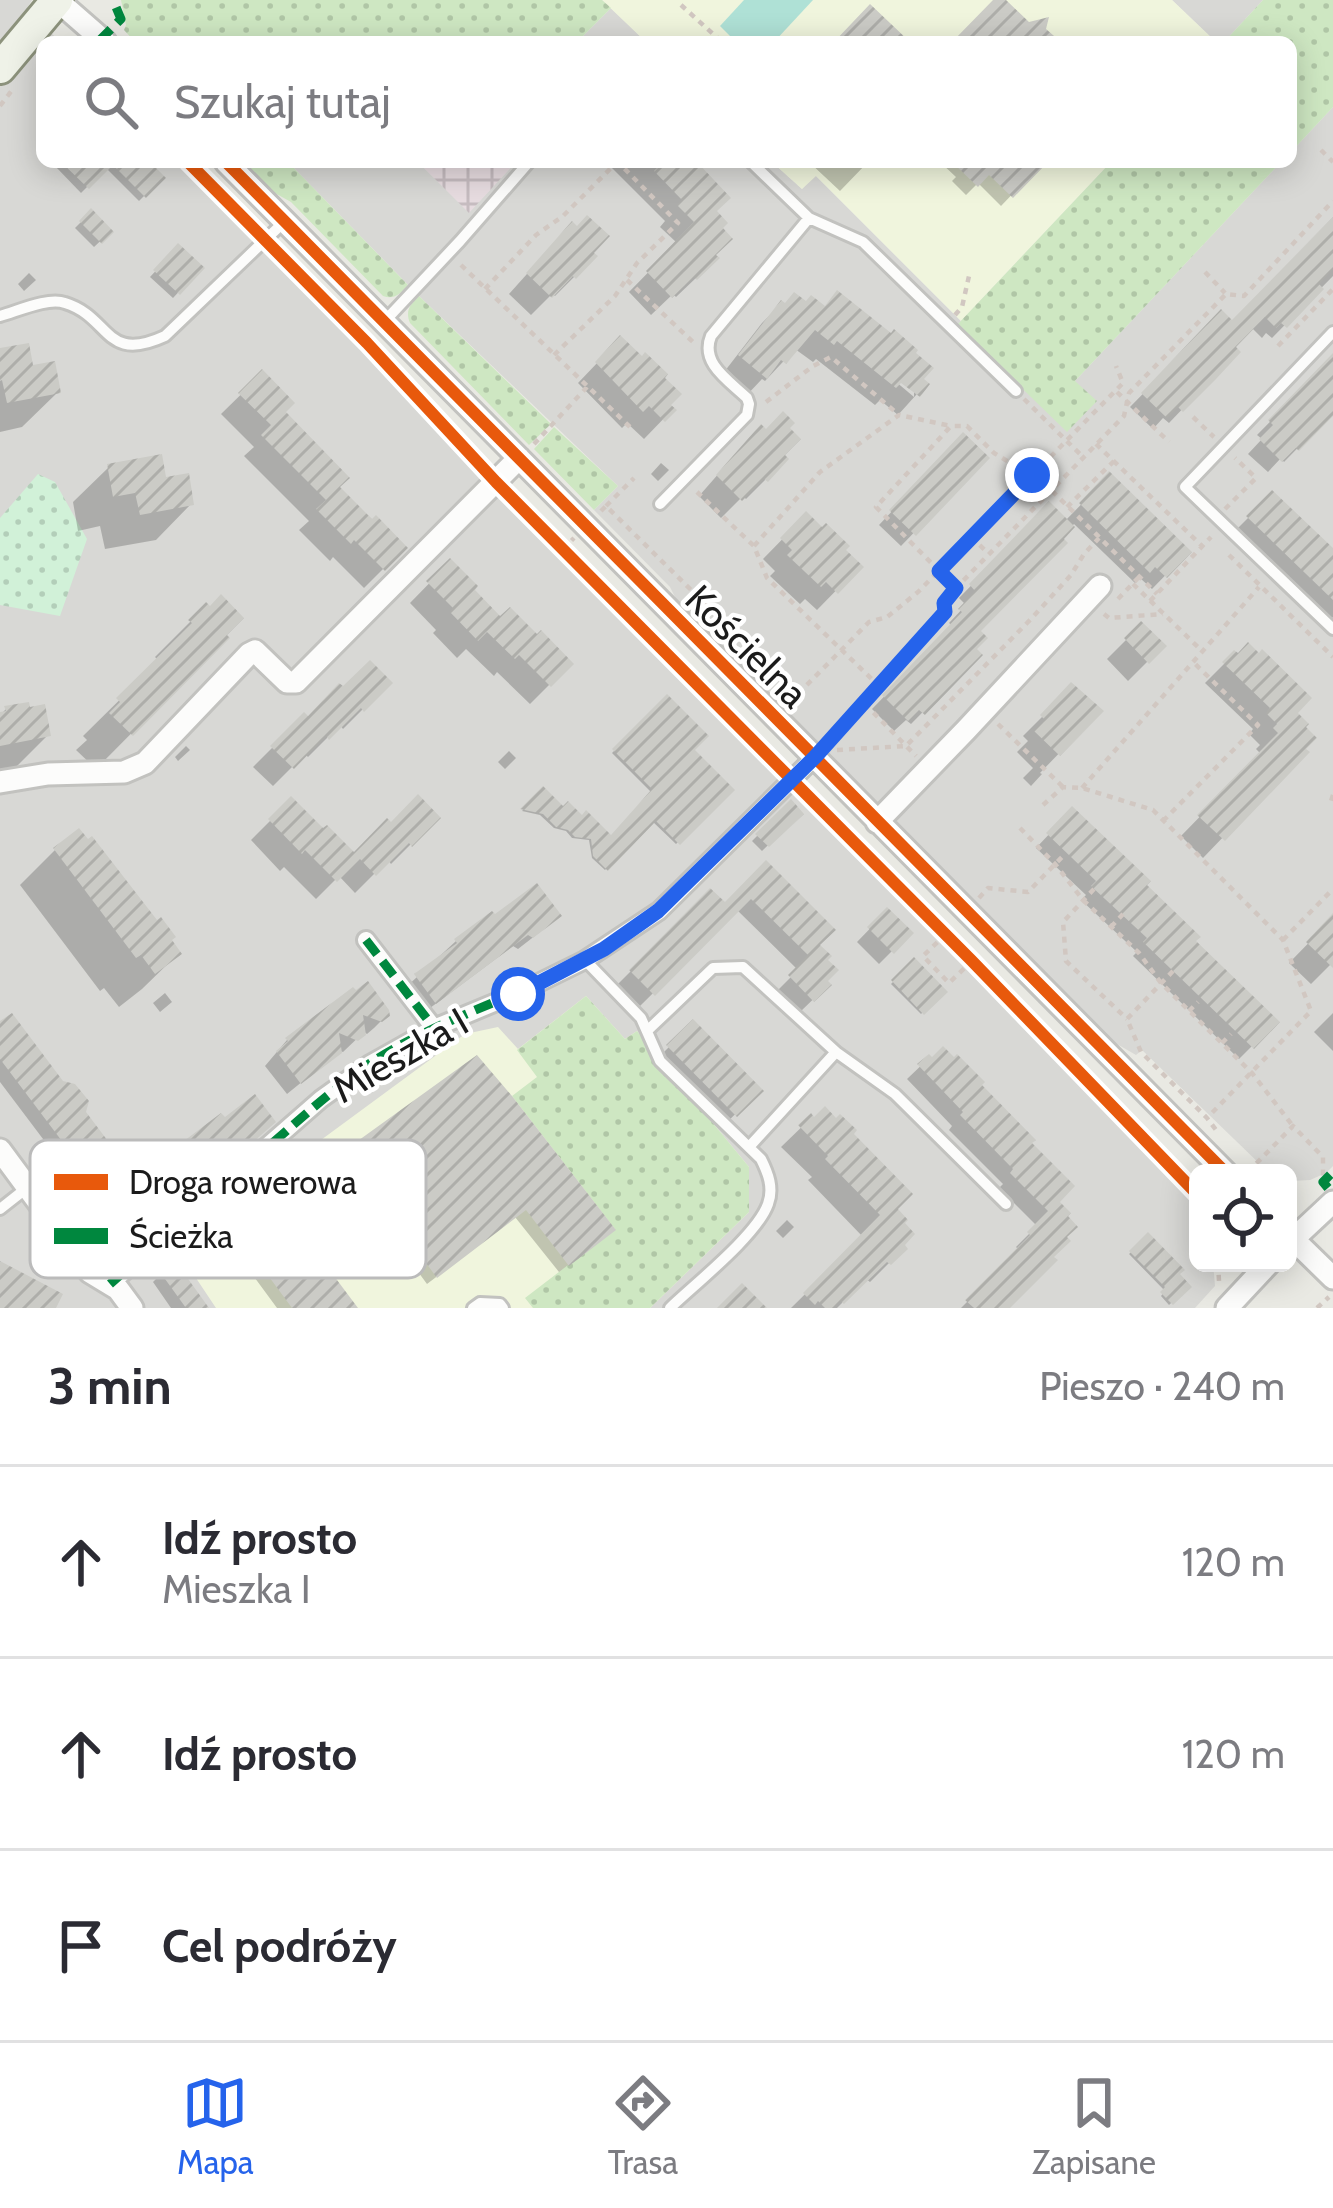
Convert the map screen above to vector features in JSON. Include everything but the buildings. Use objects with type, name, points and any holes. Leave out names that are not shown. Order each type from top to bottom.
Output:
[{"type":"main road","points":[[0,68],[57,0]]},
{"type":"street","points":[[57,0],[98,36]]},
{"type":"street","name":"Kościelna","points":[[232,168],[519,458],[822,750],[877,822],[966,911],[1240,1164]]},
{"type":"street","points":[[0,782],[48,774],[124,772],[145,763],[255,651],[287,682],[296,682],[519,458]]},
{"type":"street","points":[[877,822],[1109,592]]},
{"type":"street","name":"Mieszka I","points":[[274,1140],[370,1064],[434,1028],[585,960],[632,931],[822,750]]},
{"type":"street","points":[[366,940],[434,1028]]},
{"type":"street","points":[[0,1150],[30,1190]]},
{"type":"street","points":[[1297,1230],[1328,1192]]},
{"type":"street","points":[[1297,1245],[1333,1278]]},
{"type":"street","points":[[1225,1297],[1257,1272]]},
{"type":"street","points":[[100,1278],[118,1289],[132,1308]]},
{"type":"street","name":"Mieszka I","points":[[110,1284],[117,1278]]},
{"type":"lane","points":[[383,322],[524,168]]},
{"type":"lane","points":[[757,168],[809,218],[863,242],[1016,391]]},
{"type":"lane","points":[[660,504],[745,418],[746,398],[715,367],[707,351],[711,335],[809,218]]},
{"type":"lane","points":[[0,316],[60,300],[128,346],[145,345],[165,336],[285,221]]},
{"type":"lane","points":[[1333,332],[1185,487],[1333,629]]},
{"type":"lane","points":[[585,960],[641,1018],[660,1060],[761,1159],[769,1175],[769,1204],[757,1225],[670,1308]]},
{"type":"lane","points":[[647,1031],[713,968],[743,967],[836,1052],[896,1094],[1006,1204]]},
{"type":"lane","points":[[749,1148],[836,1052]]},
{"type":"lane","points":[[0,1209],[28,1187]]},
{"type":"lane","points":[[473,1308],[480,1303],[503,1308]]},
{"type":"path","points":[[681,4],[716,36]]},
{"type":"path","points":[[1321,150],[1333,162]]},
{"type":"path","points":[[485,289],[611,168]]},
{"type":"path","points":[[554,355],[615,296],[637,263],[678,223],[623,168]]},
{"type":"path","points":[[1204,272],[1226,294],[1244,296],[1333,202]]},
{"type":"path","points":[[450,253],[630,427]]},
{"type":"path","points":[[955,315],[962,307],[969,276]]},
{"type":"path","points":[[627,280],[707,351]]},
{"type":"path","points":[[1278,346],[1333,290]]},
{"type":"path","points":[[822,750],[945,612],[944,603],[956,588],[1124,416],[1129,393],[1226,294]]},
{"type":"path","points":[[748,410],[764,404],[830,357],[899,415],[967,426],[994,453],[1051,491],[1157,594]]},
{"type":"path","points":[[790,702],[868,622],[887,617],[918,592],[1124,383],[1116,366]]},
{"type":"path","points":[[519,458],[587,387]]},
{"type":"path","points":[[1116,390],[1169,442]]},
{"type":"path","points":[[1016,391],[1083,457]]},
{"type":"path","points":[[754,546],[820,472],[899,415]]},
{"type":"path","points":[[1150,601],[1256,478],[1193,417]]},
{"type":"path","points":[[951,425],[875,506],[956,588]]},
{"type":"path","points":[[1096,444],[1202,546]]},
{"type":"path","points":[[1067,507],[1114,460]]},
{"type":"path","points":[[598,513],[634,478]]},
{"type":"path","points":[[684,479],[754,546],[767,578],[880,687]]},
{"type":"path","points":[[606,506],[754,652],[746,659],[761,674]]},
{"type":"path","points":[[971,538],[988,553]]},
{"type":"path","points":[[822,750],[906,746],[1031,619],[1099,538]]},
{"type":"path","points":[[1229,555],[1333,656]]},
{"type":"path","points":[[1109,592],[1139,577]]},
{"type":"path","points":[[1133,584],[1202,651]]},
{"type":"path","points":[[1082,788],[1259,587]]},
{"type":"path","points":[[1104,614],[1109,618],[1163,614]]},
{"type":"path","points":[[1163,821],[1258,724],[1192,661]]},
{"type":"path","points":[[864,704],[928,769]]},
{"type":"path","points":[[1006,716],[998,724],[1063,788]]},
{"type":"path","points":[[1043,805],[1063,788],[1082,788],[1153,810],[1283,940],[1312,1011],[1207,1118]]},
{"type":"path","points":[[1020,828],[1139,953],[1161,983],[1252,1073],[1323,1157],[1328,1192],[1307,1186]]},
{"type":"path","points":[[966,911],[988,888],[1028,892],[1062,857]]},
{"type":"path","points":[[1094,889],[1064,922],[1066,961],[1126,1019],[1141,1052],[1220,1135]]},
{"type":"path","points":[[1283,940],[1333,889]]},
{"type":"path","points":[[1112,927],[1123,914]]},
{"type":"path","points":[[946,934],[923,956],[949,983],[972,961]]},
{"type":"path","points":[[1139,953],[1147,945]]},
{"type":"path","points":[[1126,1019],[1173,971]]},
{"type":"path","points":[[1189,1011],[1198,1002]]},
{"type":"path","points":[[1222,1043],[1231,1034]]},
{"type":"path","points":[[1251,1164],[1293,1126]]},
{"type":"path","points":[[1321,1307],[1333,1293]]},
{"type":"shaded area","points":[[0,0],[32,0],[27,8],[54,36],[36,36],[36,168],[183,168],[1189,1195],[1189,1272],[1214,1272],[1215,1286],[1195,1308],[0,1308]]},
{"type":"shaded area","points":[[602,0],[1172,0],[1210,36],[640,36]]},
{"type":"shaded area","points":[[744,0],[813,0],[780,36],[730,36],[720,26]]},
{"type":"shaded area","points":[[1172,0],[1263,0],[1230,36],[1210,36]]},
{"type":"shaded area","points":[[611,8],[640,36],[583,36]]},
{"type":"shaded area","points":[[1333,107],[1333,1166],[1310,1180],[1297,1181],[1297,1164],[1260,1164],[1142,1050],[1136,1055],[1110,1040],[680,607],[670,587],[594,510],[618,486],[419,296],[294,168],[424,168],[469,212],[510,168],[779,168],[802,189],[815,175],[961,321],[958,325],[1075,381],[1275,168],[1297,168],[1297,146]]},
{"type":"shaded area","points":[[424,168],[510,168],[469,213]]},
{"type":"shaded area","points":[[779,168],[1105,168],[961,321],[816,176],[802,189]]},
{"type":"shaded area","points":[[38,474],[55,482],[87,539],[60,616],[0,605],[0,518]]},
{"type":"shaded area","points":[[586,996],[625,1039],[637,1031],[749,1167],[749,1212],[650,1308],[216,1308],[196,1278],[426,1278],[426,1140],[321,1140],[465,1034],[498,1027],[518,1049]]},
{"type":"green space","points":[[121,0],[602,0],[611,8],[583,36],[130,36]]},
{"type":"green space","points":[[1263,0],[1333,0],[1333,107],[1297,146],[1297,36],[1230,36]]},
{"type":"green space","points":[[247,168],[294,168],[408,285],[394,296],[383,296],[291,202],[264,187]]},
{"type":"green space","points":[[1105,168],[1275,168],[1075,381],[1097,401],[1067,432],[957,325]]},
{"type":"green space","points":[[419,296],[551,424],[529,445],[410,323],[409,308]]},
{"type":"green space","points":[[554,427],[618,486],[594,510],[534,449]]},
{"type":"green space","points":[[586,996],[625,1039],[637,1031],[749,1167],[749,1212],[650,1308],[533,1308],[525,1298],[615,1229],[512,1096],[537,1077],[517,1050]]},
{"type":"marked path","points":[[104,36],[121,19],[113,0]]},
{"type":"marked path","points":[[276,1140],[392,1050],[617,941],[698,874],[798,774]]},
{"type":"marked path","points":[[366,940],[434,1028]]},
{"type":"marked path","points":[[1328,1188],[1323,1182],[1333,1172]]},
{"type":"marked path","points":[[110,1284],[117,1278]]},
{"type":"cycle path","points":[[194,168],[1189,1186]]},
{"type":"cycle path","points":[[232,168],[1217,1164]]},
{"type":"route","points":[[518,994],[604,949],[658,911],[815,757],[945,612],[944,603],[956,588],[939,571],[1032,475]]}]
